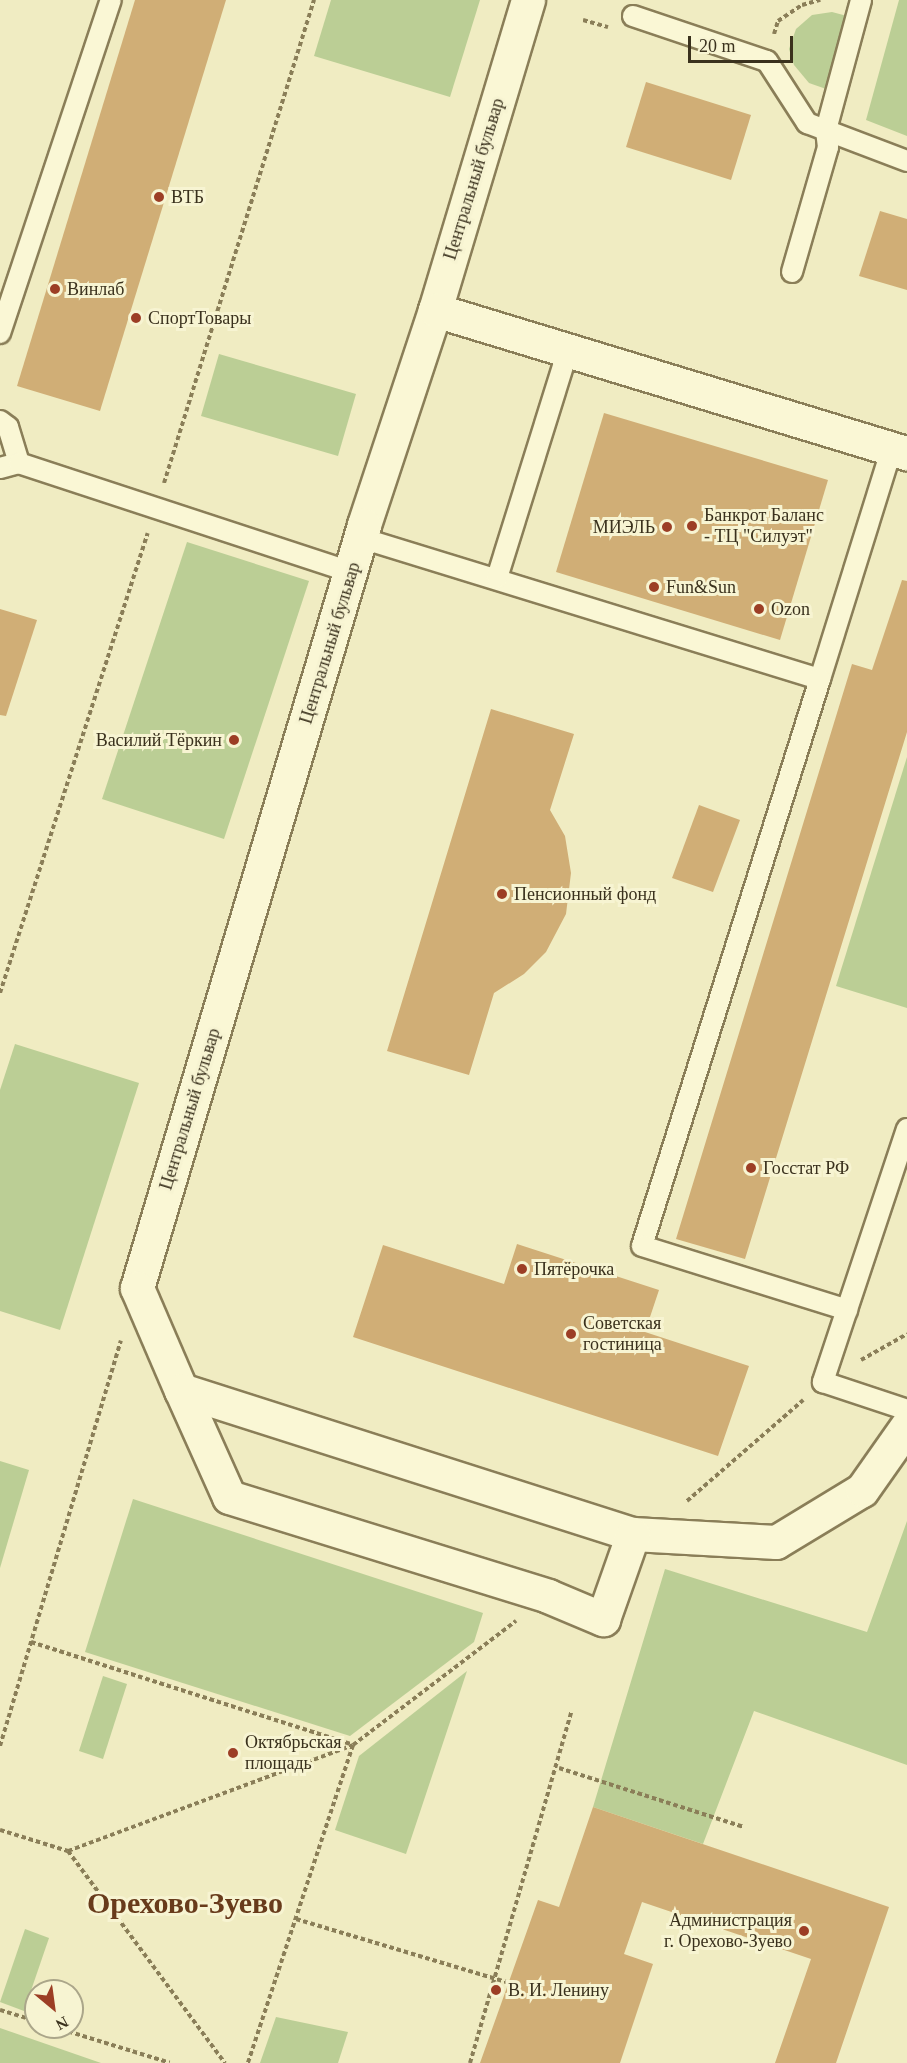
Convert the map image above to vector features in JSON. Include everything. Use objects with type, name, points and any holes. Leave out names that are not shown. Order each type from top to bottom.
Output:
[{"type":"street","name":"Центральный бульвар","points":[[137,1288],[350,572],[435,310],[528,0]]},
{"type":"street","points":[[435,310],[899,451]]},
{"type":"street","points":[[137,1288],[229,1497],[548,1596],[603,1619],[633,1534]]},
{"type":"street","points":[[180,1390],[633,1534],[776,1542],[862,1490],[907,1426]]},
{"type":"lane","points":[[0,333],[111,0]]},
{"type":"lane","points":[[792,272],[828,147],[826,130],[861,0]]},
{"type":"lane","points":[[633,16],[766,61],[807,123],[907,160]]},
{"type":"lane","points":[[497,578],[568,350]]},
{"type":"lane","points":[[0,421],[8,427],[9,466],[350,572]]},
{"type":"lane","points":[[847,1310],[642,1246],[820,679],[899,451]]},
{"type":"lane","points":[[361,538],[820,679]]},
{"type":"lane","points":[[907,1129],[823,1382],[907,1410]]},
{"type":"path","points":[[766,61],[778,21],[802,5],[820,0]]},
{"type":"path","points":[[583,20],[618,30]]},
{"type":"path","points":[[0,1746],[137,1288]]},
{"type":"path","points":[[681,1505],[700,1493],[823,1382],[907,1334]]},
{"type":"path","points":[[68,1851],[354,1745],[548,1596]]},
{"type":"path","points":[[31,1642],[354,1745]]},
{"type":"path","points":[[470,2063],[559,1768],[571,1712]]},
{"type":"path","points":[[248,2063],[354,1745]]},
{"type":"path","points":[[559,1768],[744,1827]]},
{"type":"path","points":[[0,1830],[68,1851],[225,2063]]},
{"type":"path","points":[[296,1919],[510,1983]]},
{"type":"path","points":[[0,2010],[24,2017]]},
{"type":"path","points":[[84,2036],[170,2063]]},
{"type":"green space","points":[[331,0],[480,0],[450,97],[314,56]]},
{"type":"green space","points":[[899,0],[907,0],[907,136],[866,120]]},
{"type":"green space","points":[[832,12],[847,16],[829,90],[809,83],[794,65],[789,49],[796,29],[812,15]]},
{"type":"green space","points":[[219,354],[356,394],[338,456],[201,416]]},
{"type":"green space","points":[[187,542],[309,581],[224,839],[102,799]]},
{"type":"green space","points":[[907,757],[907,1008],[836,986]]},
{"type":"green space","points":[[15,1044],[139,1083],[60,1330],[0,1311],[0,1090]]},
{"type":"green space","points":[[0,1461],[29,1470],[0,1568]]},
{"type":"green space","points":[[133,1499],[483,1613],[474,1642],[350,1736],[85,1652]]},
{"type":"green space","points":[[907,1521],[907,1765],[754,1711],[703,1844],[593,1807],[665,1569],[867,1632]]},
{"type":"green space","points":[[467,1671],[406,1854],[335,1830],[359,1756]]},
{"type":"green space","points":[[103,1676],[127,1684],[103,1759],[79,1751]]},
{"type":"green space","points":[[25,1929],[49,1938],[35,1979],[24,1979],[24,2011],[0,2002]]},
{"type":"green space","points":[[276,2017],[348,2032],[338,2063],[260,2063]]},
{"type":"green space","points":[[0,2028],[24,2036],[24,2039],[32,2039],[101,2063],[0,2063]]},
{"type":"building","points":[[135,0],[226,0],[100,411],[17,386]]},
{"type":"building","points":[[646,82],[751,115],[731,180],[626,147]]},
{"type":"building","points":[[880,211],[907,219],[907,290],[859,276]]},
{"type":"building","name":"Банкрот Баланс - ТЦ \"Силуэт\"","points":[[604,413],[828,480],[780,640],[556,572]]},
{"type":"building","points":[[902,580],[907,581],[907,732],[745,1259],[676,1239],[852,664],[872,670]]},
{"type":"building","points":[[0,609],[37,620],[6,716],[0,715]]},
{"type":"building","name":"Пенсионный фонд","points":[[491,709],[574,734],[550,810],[565,836],[571,873],[566,914],[546,952],[524,974],[494,993],[469,1075],[387,1051]]},
{"type":"building","points":[[699,805],[740,820],[713,892],[672,878]]},
{"type":"building","points":[[517,1244],[659,1290],[645,1332],[749,1366],[718,1456],[353,1337],[383,1245],[504,1284]]},
{"type":"building","name":"Администрация г. Орехово-Зуево","points":[[593,1807],[889,1907],[836,2063],[775,2063],[811,1959],[642,1902],[624,1954],[653,1964],[620,2063],[480,2063],[538,1900],[559,1907]]},
{"type":"place","name":"ВТБ","points":[[159,197]]},
{"type":"place","name":"Винлаб","points":[[55,289]]},
{"type":"place","name":"СпортТовары","points":[[136,318]]},
{"type":"place","name":"Банкрот Баланс - ТЦ \"Силуэт\"","points":[[692,526]]},
{"type":"place","name":"МИЭЛЬ","points":[[667,527]]},
{"type":"place","name":"Fun&Sun","points":[[654,587]]},
{"type":"place","name":"Ozon","points":[[759,609]]},
{"type":"place","name":"Василий Тёркин","points":[[234,740]]},
{"type":"place","name":"Пенсионный фонд","points":[[502,894]]},
{"type":"place","name":"Госстат РФ","points":[[751,1168]]},
{"type":"place","name":"Пятёрочка","points":[[522,1269]]},
{"type":"place","name":"Советская гостиница","points":[[571,1334]]},
{"type":"place","name":"Октябрьская площадь","points":[[233,1753]]},
{"type":"place","name":"Администрация г. Орехово-Зуево","points":[[804,1931]]},
{"type":"place","name":"В. И. Ленину","points":[[496,1990]]},
{"type":"district","name":"Орехово-Зуево","points":[[185,1903]]}]
